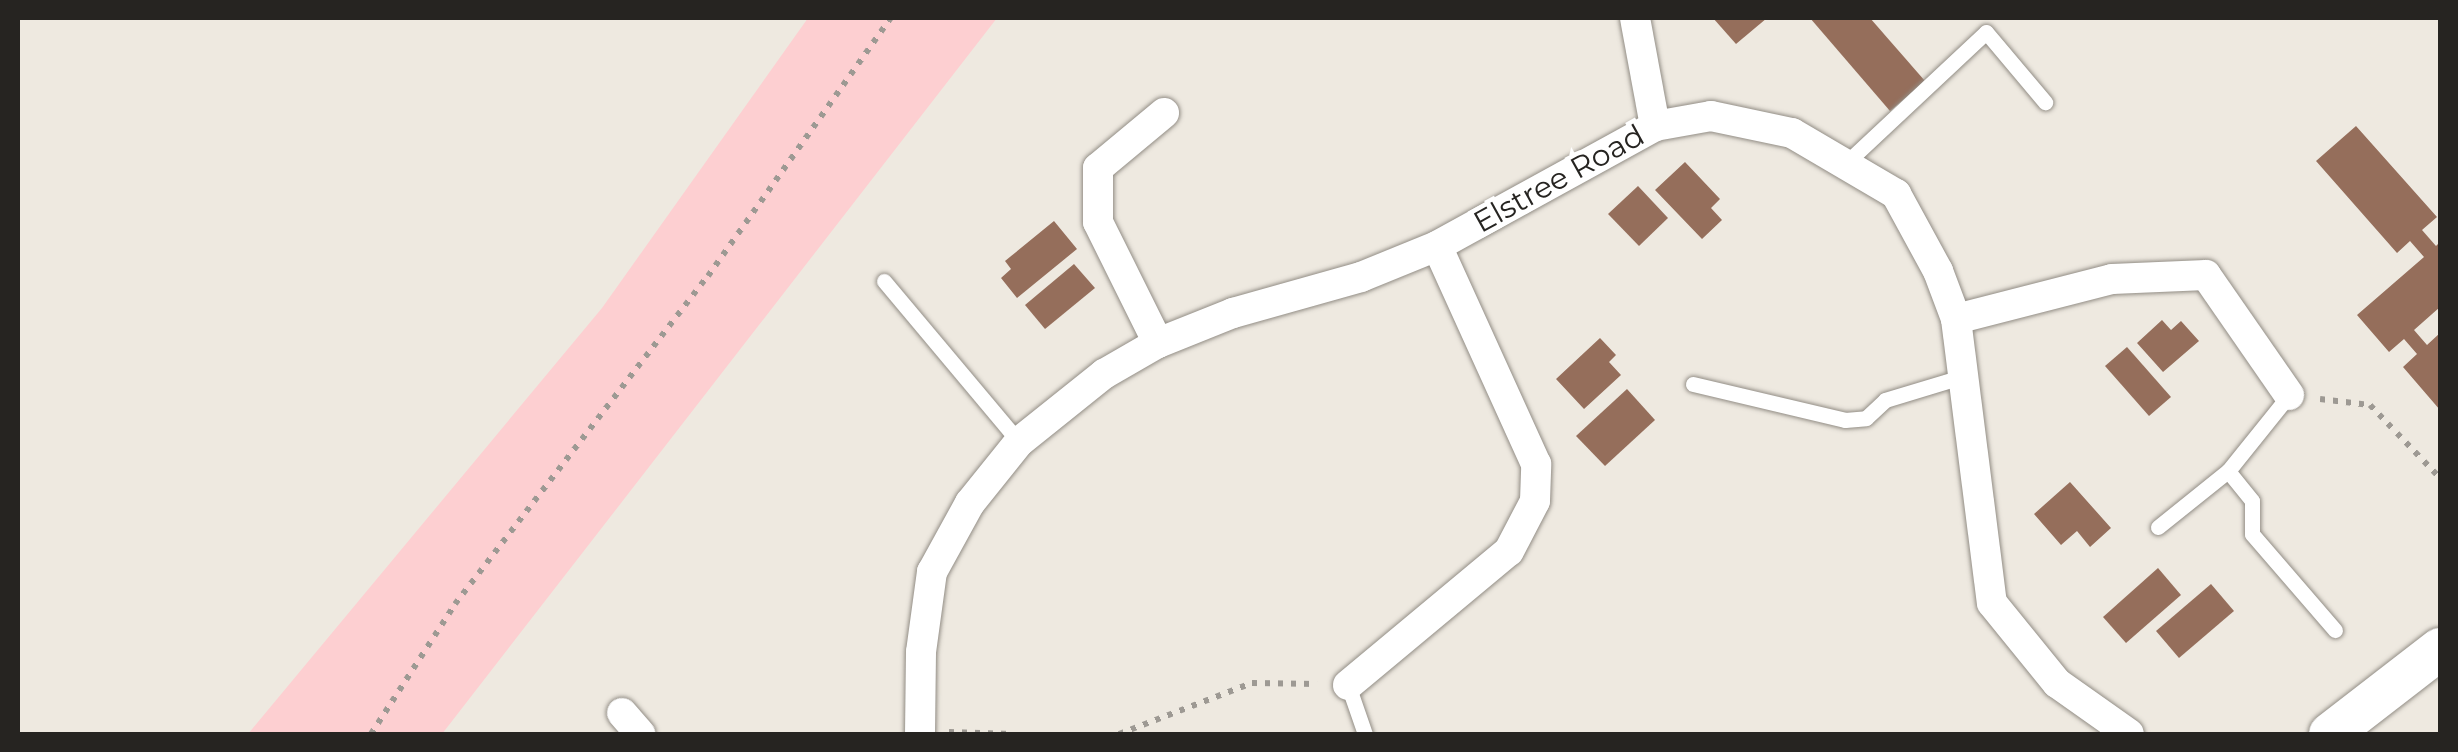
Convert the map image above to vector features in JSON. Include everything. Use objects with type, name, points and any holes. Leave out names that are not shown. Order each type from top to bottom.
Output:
[{"type":"street","points":[[1635,18],[1655,126]]},
{"type":"street","points":[[1158,343],[1098,222],[1098,168],[1164,112]]},
{"type":"street","name":"Elstree Road","points":[[919,732],[921,652],[932,572],[970,503],[1019,442],[1104,374],[1158,343],[1233,313],[1361,277],[1437,246],[1655,126],[1711,116],[1792,133],[1896,194],[1938,271],[1956,319],[1960,377],[1992,603],[2058,683],[2128,734]]},
{"type":"street","points":[[1348,685],[1509,551],[1535,501],[1536,464],[1437,246]]},
{"type":"street","points":[[1956,319],[2112,279],[2206,275],[2289,395]]},
{"type":"street","points":[[2330,734],[2440,648]]},
{"type":"lane","points":[[1845,164],[1986,32],[2045,102]]},
{"type":"lane","points":[[884,280],[1019,442]]},
{"type":"lane","points":[[1693,384],[1845,420],[1866,418],[1885,400],[1960,377]]},
{"type":"lane","points":[[2158,527],[2228,471],[2289,395]]},
{"type":"lane","points":[[2228,471],[2252,501],[2252,534],[2334,630]]},
{"type":"lane","points":[[1348,685],[1365,734]]},
{"type":"path","points":[[370,734],[456,604],[708,276],[891,18]]},
{"type":"path","points":[[2289,395],[2370,405],[2440,478]]},
{"type":"path","points":[[1119,734],[1252,682],[1348,685]]},
{"type":"path","points":[[919,732],[1013,734]]},
{"type":"shaded area","points":[[808,18],[997,18],[442,734],[248,734],[602,308]]},
{"type":"building","points":[[1713,18],[1767,18],[1736,44]]},
{"type":"building","points":[[1810,18],[1870,18],[1925,81],[1890,111]]},
{"type":"building","points":[[2356,126],[2437,217],[2422,230],[2436,246],[2440,242],[2440,307],[2414,330],[2427,345],[2440,333],[2440,410],[2403,367],[2417,354],[2404,339],[2389,352],[2357,315],[2424,257],[2410,241],[2397,253],[2316,161]]},
{"type":"building","points":[[1685,162],[1720,199],[1711,208],[1722,220],[1702,239],[1655,190]]},
{"type":"building","points":[[1638,186],[1668,218],[1639,246],[1608,214]]},
{"type":"building","points":[[1054,221],[1077,249],[1017,298],[1001,278],[1011,269],[1005,261]]},
{"type":"building","points":[[1074,264],[1095,288],[1045,329],[1025,305]]},
{"type":"building","points":[[2162,320],[2171,330],[2181,321],[2199,341],[2163,372],[2137,343]]},
{"type":"building","points":[[1600,338],[1616,355],[1609,362],[1621,375],[1584,409],[1556,379]]},
{"type":"building","points":[[2127,347],[2171,397],[2149,416],[2105,366]]},
{"type":"building","points":[[1627,389],[1655,420],[1605,466],[1576,436]]},
{"type":"building","points":[[2070,482],[2111,528],[2090,547],[2077,531],[2061,545],[2034,514]]},
{"type":"building","points":[[2158,568],[2181,595],[2126,643],[2103,617]]},
{"type":"building","points":[[2211,584],[2234,611],[2179,658],[2156,631]]}]
